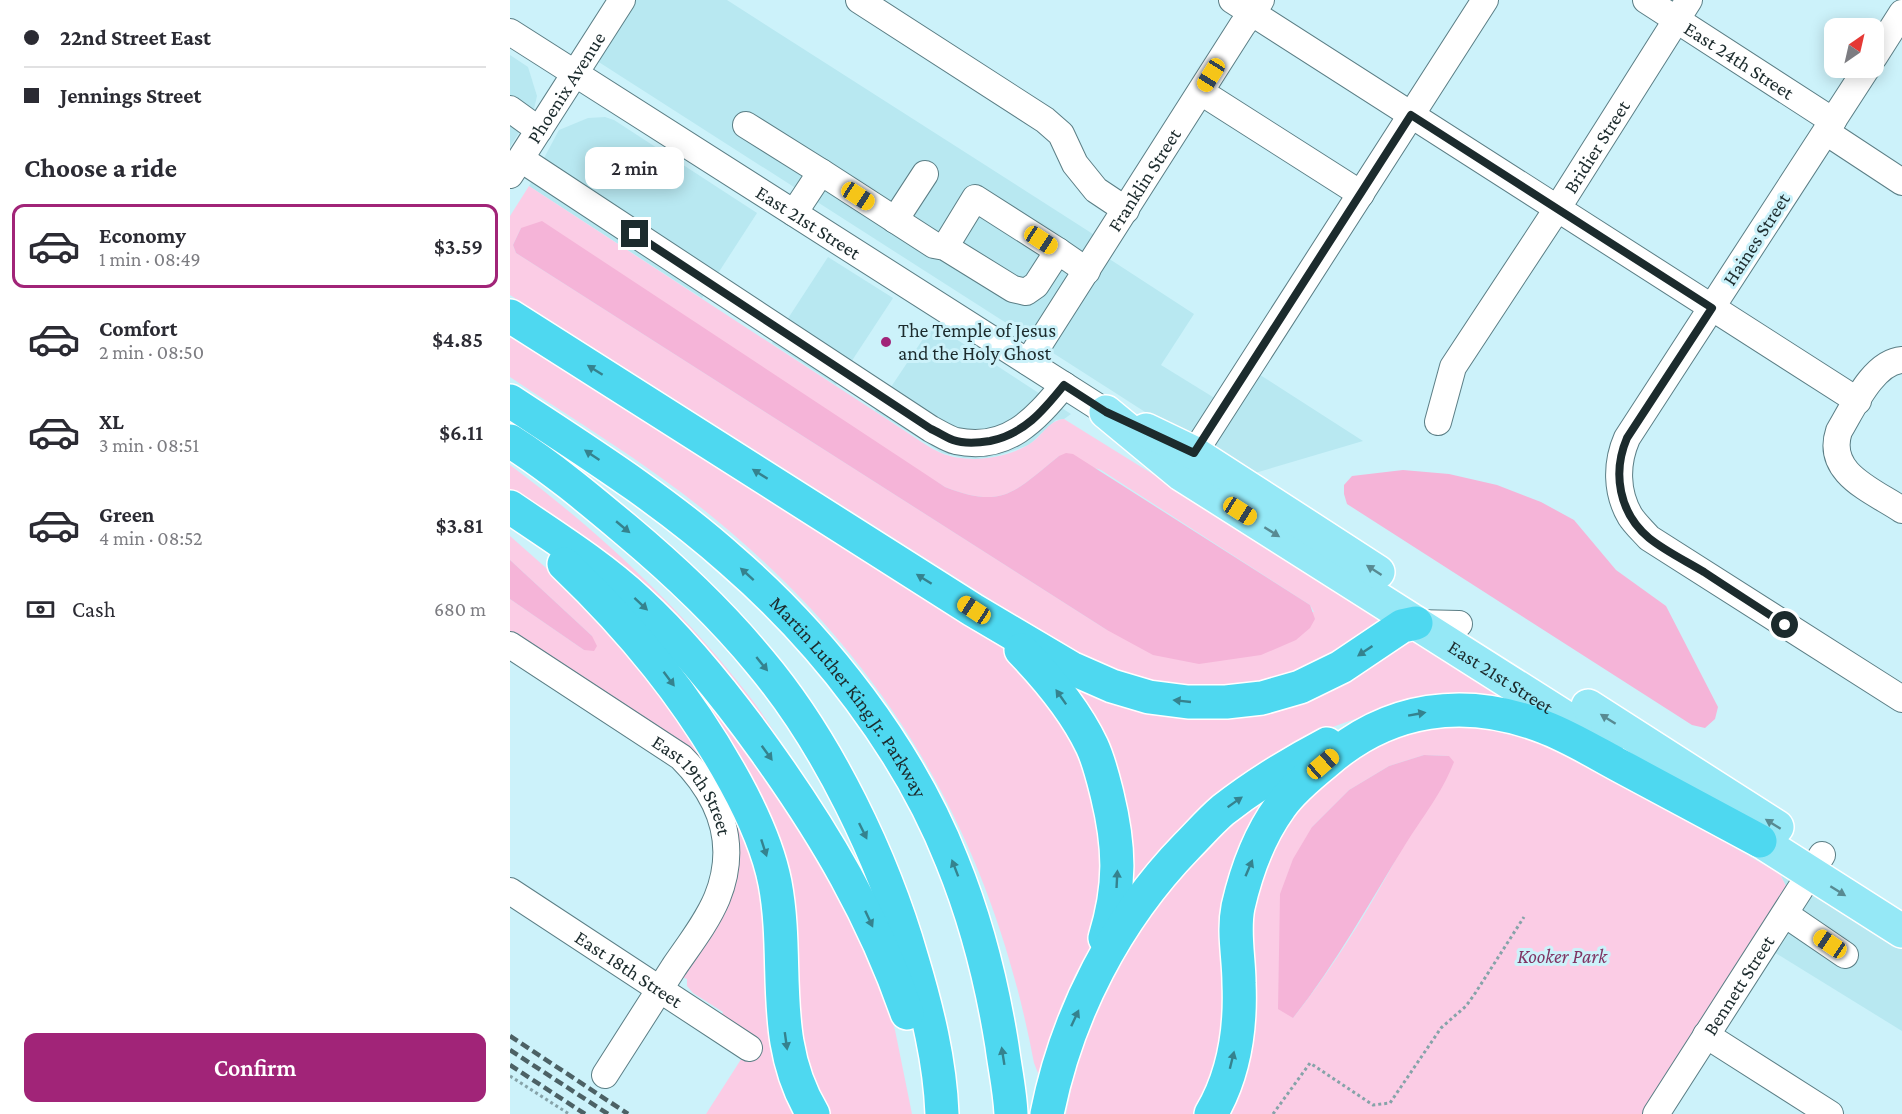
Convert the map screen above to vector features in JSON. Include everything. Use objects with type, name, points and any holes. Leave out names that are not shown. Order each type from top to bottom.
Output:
[{"type":"highway","points":[[510,316],[974,610],[1071,668],[1112,686],[1149,697],[1188,702],[1226,702],[1262,698],[1300,687],[1341,667],[1402,626],[1416,623]]},
{"type":"highway","points":[[510,323],[546,338]]},
{"type":"highway","name":"Martin Luther King Jr. Parkway","points":[[510,401],[655,499],[731,560],[782,609],[829,661],[868,711],[919,793],[942,838],[962,888],[982,951],[997,1013],[1011,1114]]},
{"type":"highway","points":[[510,441],[574,486],[655,554],[698,595],[762,664],[801,718],[848,801],[878,862],[902,923],[920,984],[935,1049],[942,1114]]},
{"type":"highway","points":[[510,507],[596,566],[656,618],[724,696],[783,775],[842,867],[868,916],[912,1026],[927,1078],[934,1114]]},
{"type":"highway","points":[[510,518],[589,588],[641,644],[699,720],[716,746],[744,799],[756,824],[775,882],[781,939],[783,1012],[788,1054],[803,1098],[813,1114]]},
{"type":"highway","points":[[974,610],[1019,648],[1048,679],[1092,745],[1103,777],[1114,820],[1118,853],[1117,889],[1094,977]]},
{"type":"highway","points":[[1047,1114],[1053,1083],[1070,1027],[1094,977],[1139,902],[1164,869],[1222,811],[1290,763],[1334,741],[1424,712],[1455,709],[1503,714],[1545,727],[1760,841]]},
{"type":"highway","points":[[1211,1114],[1223,1093],[1239,1025],[1237,910],[1246,874],[1280,807],[1308,777],[1339,750],[1374,728]]},
{"type":"main road","name":"East 21st Street","points":[[1106,412],[1188,464],[1459,624],[1816,864],[1902,932]]},
{"type":"main road","name":"East 21st Street","points":[[1188,464],[1416,623],[1760,841],[1816,864],[1902,907]]},
{"type":"street","name":"Phoenix Avenue","points":[[515,167],[622,0]]},
{"type":"street","points":[[859,0],[1045,120],[1061,134],[1075,164],[1095,190],[1126,210]]},
{"type":"street","points":[[1188,464],[1485,0]]},
{"type":"street","name":"East 24th Street","points":[[1646,0],[1683,10],[1902,182]]},
{"type":"street","points":[[1249,4],[1411,115],[1858,401]]},
{"type":"street","name":"Franklin Street","points":[[1028,362],[1242,26],[1249,4]]},
{"type":"street","name":"Bridier Street","points":[[1438,422],[1453,367],[1557,209],[1683,10]]},
{"type":"street","points":[[1884,43],[1901,18]]},
{"type":"street","name":"East 21st Street","points":[[510,33],[1106,412]]},
{"type":"street","name":"Haines Street","points":[[1860,78],[1627,438],[1621,453],[1618,473],[1622,496],[1630,516],[1649,538],[1902,699]]},
{"type":"street","points":[[1201,92],[1361,194]]},
{"type":"street","points":[[510,109],[539,130]]},
{"type":"street","points":[[746,125],[934,245],[945,247],[1013,289],[1026,292],[1036,285],[1058,251]]},
{"type":"street","points":[[515,167],[931,429],[954,440],[978,443],[1003,438],[1023,429],[1038,416],[1064,385]]},
{"type":"street","points":[[794,213],[820,172]]},
{"type":"street","points":[[896,220],[925,174]]},
{"type":"street","points":[[945,247],[975,198],[1087,271]]},
{"type":"street","points":[[1902,360],[1885,366],[1875,374],[1839,430],[1836,441],[1836,452],[1840,464],[1848,475],[1902,510]]},
{"type":"street","points":[[1416,623],[1459,624]]},
{"type":"street","name":"East 19th Street","points":[[510,645],[681,757],[703,781],[719,810],[725,835],[726,858],[717,897],[660,989]]},
{"type":"street","name":"Bennett Street","points":[[1656,1114],[1816,864]]},
{"type":"street","name":"East 18th Street","points":[[510,891],[748,1048]]},
{"type":"street","points":[[1785,914],[1845,955]]},
{"type":"street","points":[[605,1075],[660,989]]},
{"type":"street","points":[[1706,1035],[1830,1114]]},
{"type":"path","points":[[1273,1114],[1310,1063],[1373,1105],[1390,1103],[1441,1028],[1466,1006],[1474,995],[1524,917]]},
{"type":"path","points":[[510,1076],[569,1114]]},
{"type":"shaded area","points":[[633,0],[727,0],[1096,236],[1091,247],[1194,314],[1161,365],[1234,410],[1257,373],[1363,441],[1245,476],[594,59]]},
{"type":"shaded area","points":[[510,55],[528,67],[537,96],[534,109],[510,147]]},
{"type":"shaded area","points":[[605,117],[614,120],[757,213],[702,298],[529,186],[559,130],[588,118]]},
{"type":"shaded area","points":[[542,221],[945,487],[965,494],[995,497],[1019,487],[1059,456],[1066,453],[1073,454],[1310,605],[1315,619],[1310,628],[1296,640],[1261,655],[1199,664],[1153,655],[1107,630],[516,253],[513,245],[521,228]]},
{"type":"shaded area","points":[[828,257],[893,298],[836,385],[772,343]]},
{"type":"shaded area","points":[[933,324],[1071,414],[1064,419],[1056,420],[1029,445],[997,456],[978,459],[942,453],[875,411]]},
{"type":"shaded area","points":[[1403,470],[1449,474],[1497,485],[1541,502],[1574,520],[1616,570],[1666,606],[1718,707],[1715,719],[1705,728],[1692,725],[1347,504],[1344,485],[1352,476]]},
{"type":"shaded area","points":[[510,560],[592,636],[597,646],[594,651],[584,650],[510,599]]},
{"type":"shaded area","points":[[1424,755],[1449,756],[1454,762],[1449,774],[1352,933],[1293,1018],[1278,1009],[1280,894],[1293,859],[1312,827],[1349,790],[1389,766]]},
{"type":"shaded area","points":[[1780,874],[1902,948],[1902,1031],[1756,941],[1786,886]]},
{"type":"green space","points":[[529,186],[941,453],[975,459],[1011,453],[1031,443],[1054,422],[1064,419],[1391,622],[1326,665],[1232,692],[1110,675],[510,295],[510,216]],"holes":[[[521,228],[945,487],[965,494],[995,497],[1019,487],[1059,456],[1101,470],[1310,605],[1314,612],[1107,630],[516,253],[513,245]]]},
{"type":"green space","points":[[510,338],[522,340],[1011,650],[1065,712],[1105,814],[1099,935],[1040,1078],[1034,1063],[1015,982],[991,904],[961,831],[925,762],[882,696],[833,634],[778,575],[715,519],[640,463],[510,377]]},
{"type":"green space","points":[[510,465],[605,543],[693,629],[754,703],[807,782],[531,503],[510,490]]},
{"type":"green space","points":[[510,536],[562,582],[679,708],[765,874],[803,1114],[706,1114],[754,1039],[721,1017],[723,1012],[693,993],[687,986],[687,979],[682,977],[730,813],[510,633],[510,599],[584,650],[592,636],[510,560]]},
{"type":"green space","points":[[645,628],[731,724],[840,891],[885,997],[895,1030],[912,1114],[823,1114],[807,1084],[785,891]]},
{"type":"green space","points":[[1412,636],[1504,695],[1499,697],[1498,701],[1397,704],[1327,729],[1135,888],[1125,884],[1069,675],[1178,709]]},
{"type":"green space","name":"Kooker Park","points":[[1412,724],[1492,728],[1532,741],[1536,736],[1559,746],[1780,874],[1786,886],[1783,901],[1647,1114],[1218,1114],[1252,982],[1253,883],[1312,781]],"holes":[[[1424,755],[1449,756],[1397,858],[1359,924],[1293,1018],[1312,827],[1349,790],[1389,766]]]},
{"type":"green space","points":[[1276,779],[1269,803],[1229,1032],[1198,1114],[1066,1114],[1083,1031],[1133,920]]},
{"type":"railway","points":[[510,1036],[628,1114]]},
{"type":"railway","points":[[510,1050],[608,1114]]},
{"type":"railway","points":[[510,1065],[585,1114]]},
{"type":"place","name":"The Temple of Jesus and the Holy Ghost","points":[[886,342]]},
{"type":"route","points":[[635,234],[931,429],[954,440],[978,443],[1003,438],[1023,429],[1038,416],[1064,385],[1106,412],[1194,453],[1411,115],[1712,308],[1627,438],[1621,453],[1618,473],[1622,496],[1630,516],[1649,538],[1785,625]]}]
